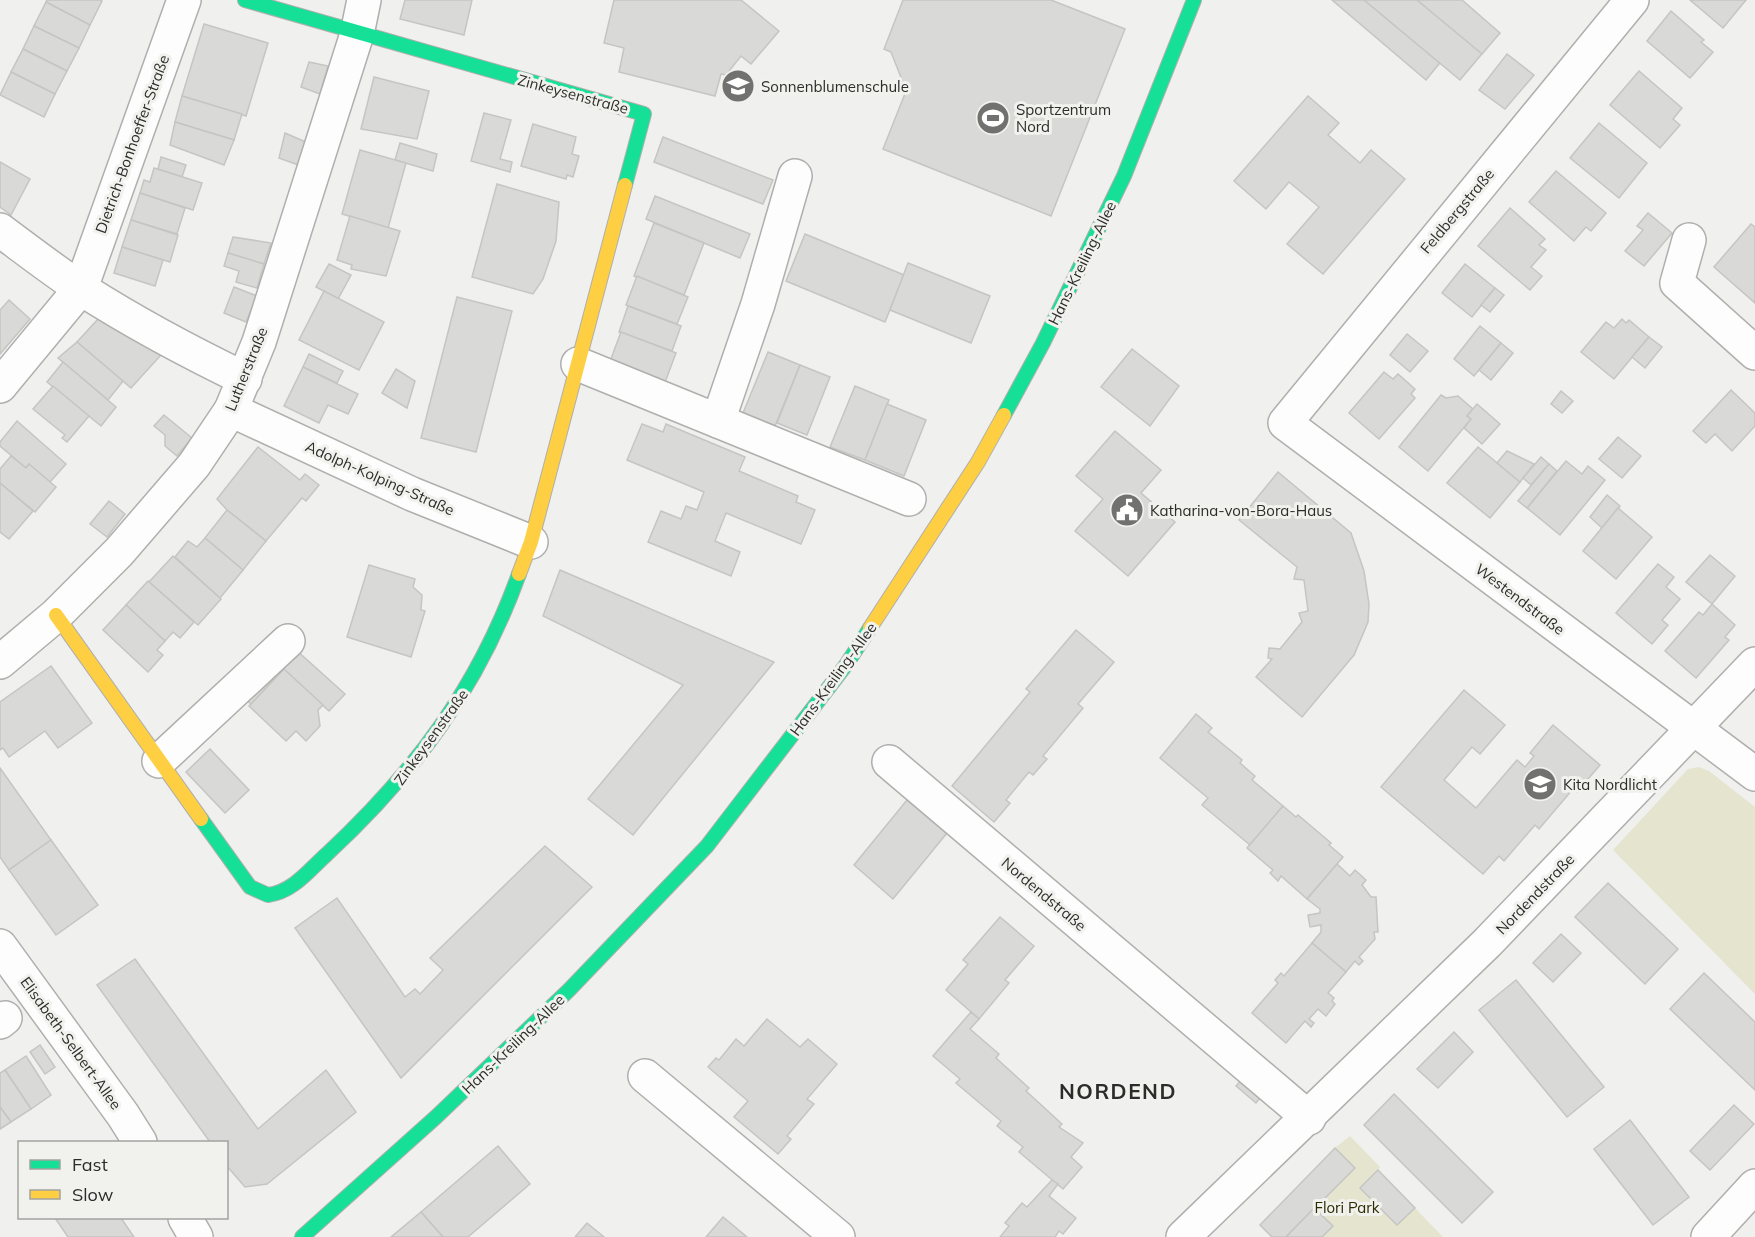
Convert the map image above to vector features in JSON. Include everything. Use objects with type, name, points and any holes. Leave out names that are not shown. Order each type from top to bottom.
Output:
[{"type":"street","name":"Dietrich-Bonhoeffer-Straße","points":[[81,288],[184,0]]},
{"type":"street","points":[[245,0],[357,34]]},
{"type":"street","name":"Lutherstraße","points":[[0,662],[56,615],[159,508],[194,465],[231,410],[245,379],[357,34],[364,0]]},
{"type":"street","name":"Hans-Kreiling-Allee","points":[[302,1237],[436,1117],[568,990],[707,846],[846,665],[978,462],[1043,343],[1124,176],[1194,0]]},
{"type":"street","name":"Feldbergstraße","points":[[1285,423],[1632,0]]},
{"type":"street","name":"Zinkeysenstraße","points":[[56,615],[250,887],[270,896],[283,891],[364,820],[408,773],[470,684],[512,596],[531,542],[644,114],[357,34]]},
{"type":"street","points":[[718,421],[758,304],[795,176]]},
{"type":"street","points":[[0,230],[81,288],[181,348],[245,379]]},
{"type":"street","points":[[1689,240],[1677,284],[1755,353]]},
{"type":"street","points":[[0,386],[81,288]]},
{"type":"street","points":[[578,364],[909,499]]},
{"type":"street","name":"Adolph-Kolping-Straße","points":[[231,410],[412,494],[531,542]]},
{"type":"street","name":"Westendstraße","points":[[1285,423],[1755,774]]},
{"type":"street","points":[[159,761],[288,641]]},
{"type":"street","name":"Nordendstraße","points":[[1183,1237],[1309,1118],[1487,943],[1755,664]]},
{"type":"street","name":"Nordendstraße","points":[[890,762],[1309,1118]]},
{"type":"street","name":"Elisabeth-Selbert-Allee","points":[[0,946],[123,1114],[139,1141]]},
{"type":"street","points":[[645,1076],[838,1237]]},
{"type":"street","points":[[1721,1233],[1755,1186]]},
{"type":"street","points":[[186,1219],[196,1237]]},
{"type":"green space","points":[[1699,767],[1709,771],[1755,807],[1755,994],[1613,850],[1688,769]]},
{"type":"green space","name":"Flori Park","points":[[1350,1136],[1380,1167],[1378,1170],[1443,1237],[1322,1237],[1333,1226],[1314,1208],[1335,1148]]},
{"type":"building","points":[[47,0],[102,1],[90,25],[46,2]]},
{"type":"building","points":[[405,0],[472,0],[464,35],[400,19]]},
{"type":"building","points":[[614,0],[741,0],[779,31],[751,64],[741,56],[726,75],[721,74],[715,96],[619,72],[624,48],[604,43]]},
{"type":"building","name":"Sportzentrum Nord","points":[[903,0],[1051,0],[1125,29],[1051,216],[883,149],[908,86],[904,85],[891,52],[884,49]]},
{"type":"building","points":[[1332,0],[1374,0],[1443,59],[1426,80]]},
{"type":"building","points":[[1364,0],[1428,0],[1486,49],[1460,80]]},
{"type":"building","points":[[1417,0],[1462,0],[1500,33],[1482,54]]},
{"type":"building","points":[[1690,0],[1746,0],[1723,28]]},
{"type":"building","points":[[46,2],[90,25],[79,48],[34,26]]},
{"type":"building","points":[[1671,11],[1704,40],[1701,42],[1713,52],[1690,78],[1647,41]]},
{"type":"building","points":[[204,24],[268,43],[246,116],[182,96]]},
{"type":"building","points":[[34,26],[79,48],[67,71],[23,49]]},
{"type":"building","points":[[23,49],[67,71],[55,94],[11,72]]},
{"type":"building","points":[[1507,54],[1534,75],[1505,109],[1479,90]]},
{"type":"building","points":[[309,62],[328,66],[320,94],[301,87]]},
{"type":"building","points":[[1639,71],[1682,108],[1673,119],[1680,125],[1660,148],[1610,105]]},
{"type":"building","points":[[11,72],[55,94],[44,117],[0,95]]},
{"type":"building","points":[[374,77],[429,91],[417,139],[361,129]]},
{"type":"building","points":[[182,96],[242,114],[234,140],[175,122]]},
{"type":"building","points":[[1308,96],[1339,123],[1328,135],[1360,163],[1371,150],[1405,179],[1323,274],[1287,244],[1319,207],[1289,182],[1266,209],[1234,181]]},
{"type":"building","points":[[484,113],[511,120],[500,159],[512,162],[510,172],[471,161]]},
{"type":"building","points":[[175,122],[234,140],[224,165],[170,145]]},
{"type":"building","points":[[1599,123],[1647,163],[1619,198],[1570,158]]},
{"type":"building","points":[[533,124],[576,137],[572,154],[579,156],[573,177],[567,175],[566,179],[521,166]]},
{"type":"building","points":[[285,133],[308,143],[301,166],[279,158]]},
{"type":"building","points":[[663,137],[773,180],[763,204],[654,162]]},
{"type":"building","points":[[400,143],[437,154],[433,171],[395,160]]},
{"type":"building","points":[[360,150],[406,163],[388,228],[342,214]]},
{"type":"building","points":[[161,157],[186,165],[182,177],[158,169]]},
{"type":"building","points":[[0,162],[30,179],[11,215],[0,207]]},
{"type":"building","points":[[154,168],[202,183],[193,210],[140,193],[144,180],[150,182]]},
{"type":"building","points":[[1556,171],[1606,213],[1591,231],[1586,227],[1574,241],[1529,202]]},
{"type":"building","points":[[497,184],[559,202],[556,241],[543,279],[533,294],[472,277]]},
{"type":"building","points":[[140,193],[185,208],[177,234],[131,220]]},
{"type":"building","points":[[655,196],[750,234],[740,258],[646,219]]},
{"type":"building","points":[[1510,208],[1545,239],[1539,245],[1546,250],[1531,267],[1542,276],[1530,290],[1478,246]]},
{"type":"building","points":[[1648,213],[1672,233],[1644,266],[1625,251],[1643,230],[1637,226]]},
{"type":"building","points":[[350,216],[400,231],[386,276],[351,269],[352,265],[337,260]]},
{"type":"building","points":[[131,220],[178,235],[170,262],[122,247]]},
{"type":"building","points":[[654,223],[704,243],[684,295],[634,276]]},
{"type":"building","points":[[1751,224],[1755,227],[1755,303],[1714,267]]},
{"type":"building","points":[[805,234],[904,275],[885,322],[786,281]]},
{"type":"building","points":[[233,237],[271,243],[264,264],[228,253]]},
{"type":"building","points":[[122,247],[163,260],[155,286],[114,273]]},
{"type":"building","points":[[228,253],[264,264],[257,288],[236,282],[239,271],[224,266]]},
{"type":"building","points":[[908,263],[990,296],[971,343],[890,310]]},
{"type":"building","points":[[329,264],[351,275],[338,299],[316,287]]},
{"type":"building","points":[[1465,264],[1495,288],[1472,317],[1442,293]]},
{"type":"building","points":[[637,276],[688,297],[677,324],[626,305]]},
{"type":"building","points":[[234,287],[257,296],[246,322],[224,313]]},
{"type":"building","points":[[1495,288],[1504,295],[1490,312],[1481,305]]},
{"type":"building","points":[[324,291],[384,322],[359,370],[299,340]]},
{"type":"building","points":[[457,297],[512,311],[476,452],[421,438]]},
{"type":"building","points":[[9,300],[30,319],[0,354],[0,310]]},
{"type":"building","points":[[628,306],[681,326],[672,351],[619,332]]},
{"type":"building","points":[[99,318],[161,355],[131,388],[77,342]]},
{"type":"building","points":[[1622,319],[1626,323],[1629,320],[1649,337],[1614,379],[1581,352],[1606,322],[1614,328]]},
{"type":"building","points":[[1480,326],[1501,343],[1474,376],[1454,359]]},
{"type":"building","points":[[621,332],[676,353],[664,385],[609,364]]},
{"type":"building","points":[[1407,334],[1428,351],[1410,372],[1390,355]]},
{"type":"building","points":[[1649,337],[1662,347],[1645,368],[1632,357]]},
{"type":"building","points":[[77,342],[123,381],[108,400],[58,358]]},
{"type":"building","points":[[1501,343],[1513,353],[1491,380],[1479,370]]},
{"type":"building","points":[[1132,349],[1179,386],[1150,426],[1101,387]]},
{"type":"building","points":[[768,352],[800,365],[775,426],[743,413]]},
{"type":"building","points":[[309,354],[343,371],[337,383],[303,367]]},
{"type":"building","points":[[63,362],[116,407],[101,426],[47,382]]},
{"type":"building","points":[[800,365],[830,377],[807,435],[777,423]]},
{"type":"building","points":[[303,367],[358,394],[348,414],[328,405],[319,423],[284,406]]},
{"type":"building","points":[[396,369],[415,381],[407,408],[382,393]]},
{"type":"building","points":[[1384,372],[1393,379],[1398,374],[1415,389],[1411,394],[1415,398],[1379,439],[1349,413]]},
{"type":"building","points":[[53,386],[89,416],[67,442],[62,438],[65,435],[33,409]]},
{"type":"building","points":[[855,386],[889,400],[865,460],[830,447]]},
{"type":"building","points":[[1731,390],[1755,413],[1755,426],[1732,451],[1715,434],[1706,443],[1693,431]]},
{"type":"building","points":[[1561,391],[1573,401],[1562,413],[1551,404]]},
{"type":"building","points":[[1441,395],[1446,398],[1458,396],[1473,409],[1467,416],[1471,419],[1428,471],[1399,447]]},
{"type":"building","points":[[887,404],[926,420],[904,476],[865,460]]},
{"type":"building","points":[[1477,404],[1500,424],[1482,444],[1464,428],[1471,419],[1467,416]]},
{"type":"building","points":[[164,415],[192,438],[177,456],[165,446],[165,435],[154,426]]},
{"type":"building","points":[[17,421],[66,464],[50,482],[29,464],[26,468],[0,446],[0,442]]},
{"type":"building","points":[[642,424],[663,432],[666,424],[745,457],[739,471],[798,496],[796,502],[815,510],[801,544],[726,513],[715,541],[740,552],[731,576],[648,542],[661,511],[681,519],[686,506],[697,510],[704,492],[627,460]]},
{"type":"building","name":"Katharina-von-Bora-Haus","points":[[1115,431],[1161,470],[1141,493],[1175,522],[1128,576],[1075,531],[1103,499],[1076,476]]},
{"type":"building","points":[[1618,437],[1641,456],[1622,478],[1599,459]]},
{"type":"building","points":[[258,447],[300,480],[305,474],[319,485],[306,501],[302,498],[266,541],[227,510],[217,499]]},
{"type":"building","points":[[1478,447],[1520,482],[1490,518],[1447,483]]},
{"type":"building","points":[[1507,451],[1534,464],[1520,482],[1497,463]]},
{"type":"building","points":[[11,456],[26,468],[29,464],[56,487],[35,512],[0,483],[0,469]]},
{"type":"building","points":[[1541,457],[1549,464],[1531,485],[1523,478]]},
{"type":"building","points":[[1566,461],[1582,474],[1588,466],[1605,480],[1560,535],[1527,508]]},
{"type":"building","points":[[1549,464],[1557,471],[1527,508],[1518,501]]},
{"type":"building","points":[[1278,472],[1351,533],[1364,571],[1369,604],[1368,622],[1354,655],[1302,717],[1256,677],[1272,659],[1268,658],[1269,648],[1280,649],[1302,622],[1299,613],[1308,611],[1304,580],[1294,579],[1297,567],[1239,520]]},
{"type":"building","points":[[0,483],[33,511],[9,539],[0,532]]},
{"type":"building","points":[[1607,495],[1620,506],[1602,528],[1590,517]]},
{"type":"building","points":[[109,501],[125,514],[107,537],[90,524]]},
{"type":"building","points":[[1618,508],[1652,537],[1616,579],[1583,551]]},
{"type":"building","points":[[227,510],[266,541],[243,570],[205,538]]},
{"type":"building","points":[[205,538],[243,570],[220,598],[175,557],[188,541],[197,547]]},
{"type":"building","points":[[1710,555],[1735,576],[1712,604],[1686,582]]},
{"type":"building","points":[[173,556],[221,599],[198,625],[149,582]]},
{"type":"building","points":[[1658,564],[1674,577],[1666,587],[1680,599],[1662,620],[1668,625],[1652,644],[1616,613]]},
{"type":"building","points":[[369,565],[415,579],[413,587],[422,595],[421,610],[425,611],[411,657],[347,637]]},
{"type":"building","points":[[560,570],[774,662],[633,835],[588,799],[683,685],[543,616]]},
{"type":"building","points":[[148,581],[194,622],[180,638],[173,632],[165,641],[126,605]]},
{"type":"building","points":[[1712,604],[1735,625],[1725,637],[1729,640],[1696,678],[1665,651],[1699,612],[1703,615]]},
{"type":"building","points":[[126,605],[165,641],[157,650],[163,655],[148,672],[103,630]]},
{"type":"building","points":[[1076,630],[1114,662],[1078,704],[1083,708],[1043,756],[1047,759],[1033,775],[1029,772],[1006,800],[1010,803],[994,822],[952,786],[1030,692],[1026,689]]},
{"type":"building","points":[[295,649],[345,694],[329,711],[280,666]]},
{"type":"building","points":[[51,666],[92,723],[58,748],[45,731],[9,757],[3,748],[0,750],[0,702]]},
{"type":"building","points":[[284,669],[323,705],[318,710],[320,726],[306,741],[296,731],[286,741],[249,706]]},
{"type":"building","points":[[267,671],[275,678],[251,704],[243,697]]},
{"type":"building","name":"Kita Nordlicht","points":[[1464,690],[1505,725],[1480,754],[1472,747],[1444,780],[1476,808],[1517,760],[1525,767],[1534,756],[1530,753],[1553,725],[1600,765],[1577,792],[1573,789],[1539,829],[1535,825],[1504,861],[1499,856],[1483,874],[1381,787]]},
{"type":"building","points":[[1196,714],[1212,728],[1208,732],[1242,760],[1240,763],[1255,776],[1252,780],[1283,806],[1250,845],[1202,805],[1208,798],[1160,758]]},
{"type":"building","points":[[210,749],[249,790],[225,813],[186,772]]},
{"type":"building","points":[[0,768],[51,840],[9,870],[0,857]]},
{"type":"building","points":[[907,800],[947,833],[893,899],[854,865]]},
{"type":"building","points":[[1283,806],[1296,817],[1298,815],[1331,843],[1329,845],[1343,857],[1307,899],[1281,876],[1278,881],[1270,873],[1273,870],[1247,848]]},
{"type":"building","points":[[51,840],[98,905],[56,935],[9,870]]},
{"type":"building","points":[[545,846],[592,887],[401,1078],[295,928],[337,898],[405,997],[415,989],[420,994],[443,970],[430,958]]},
{"type":"building","points":[[1337,864],[1350,876],[1355,870],[1366,880],[1362,885],[1371,897],[1376,897],[1378,932],[1374,932],[1375,939],[1359,957],[1363,961],[1359,965],[1355,961],[1346,972],[1312,943],[1321,932],[1321,925],[1310,927],[1308,915],[1320,913],[1320,909],[1307,899]]},
{"type":"building","points":[[1608,883],[1678,949],[1645,984],[1575,917]]},
{"type":"building","points":[[1000,917],[1034,946],[1005,980],[1009,983],[979,1019],[946,990],[968,964],[963,960]]},
{"type":"building","points":[[1561,934],[1581,953],[1553,982],[1533,963]]},
{"type":"building","points":[[1312,943],[1346,972],[1328,993],[1334,998],[1332,1001],[1335,1004],[1326,1016],[1318,1009],[1309,1019],[1314,1023],[1311,1027],[1305,1021],[1286,1043],[1252,1013],[1278,983],[1275,980],[1281,973],[1284,976]]},
{"type":"building","points":[[135,959],[258,1129],[326,1070],[356,1112],[267,1184],[245,1187],[228,1167],[228,1141],[209,1141],[97,985]]},
{"type":"building","points":[[1704,973],[1755,1022],[1755,1090],[1670,1009]]},
{"type":"building","points":[[1516,980],[1604,1087],[1567,1117],[1479,1010]]},
{"type":"building","points":[[971,1012],[979,1019],[970,1029],[999,1054],[996,1058],[1029,1088],[1026,1091],[1062,1124],[1059,1127],[1083,1143],[1071,1157],[1082,1167],[1063,1189],[1019,1152],[1023,1147],[997,1126],[1001,1121],[956,1083],[960,1079],[933,1056]]},
{"type":"building","points":[[767,1019],[800,1047],[808,1039],[837,1064],[807,1099],[814,1104],[787,1136],[791,1139],[778,1154],[734,1117],[748,1101],[708,1067],[716,1058],[719,1060],[736,1039],[744,1046]]},
{"type":"building","points":[[1454,1032],[1473,1052],[1438,1088],[1417,1069]]},
{"type":"building","points":[[40,1045],[55,1067],[45,1074],[30,1052]]},
{"type":"building","points":[[26,1056],[51,1095],[31,1109],[5,1070]]},
{"type":"building","points":[[5,1070],[31,1109],[11,1122],[0,1107],[0,1073]]},
{"type":"building","points":[[1245,1076],[1264,1093],[1256,1103],[1236,1086]]},
{"type":"building","points":[[1394,1094],[1493,1192],[1462,1223],[1364,1125]]},
{"type":"building","points":[[1734,1105],[1754,1124],[1710,1170],[1690,1151]]},
{"type":"building","points":[[0,1107],[11,1122],[0,1129]]},
{"type":"building","points":[[1630,1120],[1689,1197],[1653,1225],[1594,1149]]},
{"type":"building","points":[[498,1146],[530,1184],[468,1237],[443,1237],[421,1212]]},
{"type":"building","points":[[1335,1148],[1355,1168],[1286,1237],[1272,1237],[1260,1225]]},
{"type":"building","points":[[1378,1170],[1415,1208],[1397,1225],[1360,1188]]},
{"type":"building","points":[[1052,1180],[1058,1184],[1049,1196],[1076,1218],[1063,1234],[1059,1231],[1055,1237],[1000,1237],[1009,1226],[1005,1223],[1022,1203],[1027,1207]]},
{"type":"building","points":[[1314,1208],[1333,1226],[1322,1237],[1286,1237]]},
{"type":"building","points":[[421,1212],[443,1237],[391,1237]]},
{"type":"building","points":[[723,1217],[747,1237],[706,1237]]},
{"type":"building","points":[[56,1219],[122,1219],[134,1237],[68,1237]]},
{"type":"building","points":[[587,1223],[604,1237],[575,1237]]},
{"type":"traffic: fast","points":[[245,0],[644,114],[625,185]]},
{"type":"traffic: fast","points":[[1004,415],[1043,343],[1124,176],[1194,0]]},
{"type":"traffic: fast","points":[[201,819],[250,887],[268,895],[293,885],[359,823],[388,792],[441,726],[484,654],[519,574]]},
{"type":"traffic: fast","points":[[302,1237],[436,1117],[569,990],[707,846],[846,665],[870,628]]},
{"type":"traffic: slow","points":[[519,574],[531,542],[625,185]]},
{"type":"traffic: slow","points":[[870,628],[978,462],[1004,415]]},
{"type":"traffic: slow","points":[[56,615],[201,819]]},
{"type":"place","name":"Sonnenblumenschule","points":[[738,86]]},
{"type":"place","name":"Sportzentrum Nord","points":[[993,118]]},
{"type":"place","name":"Katharina-von-Bora-Haus","points":[[1127,510]]},
{"type":"place","name":"Kita Nordlicht","points":[[1540,784]]},
{"type":"district","name":"NORDEND","points":[[1118,1091]]}]
